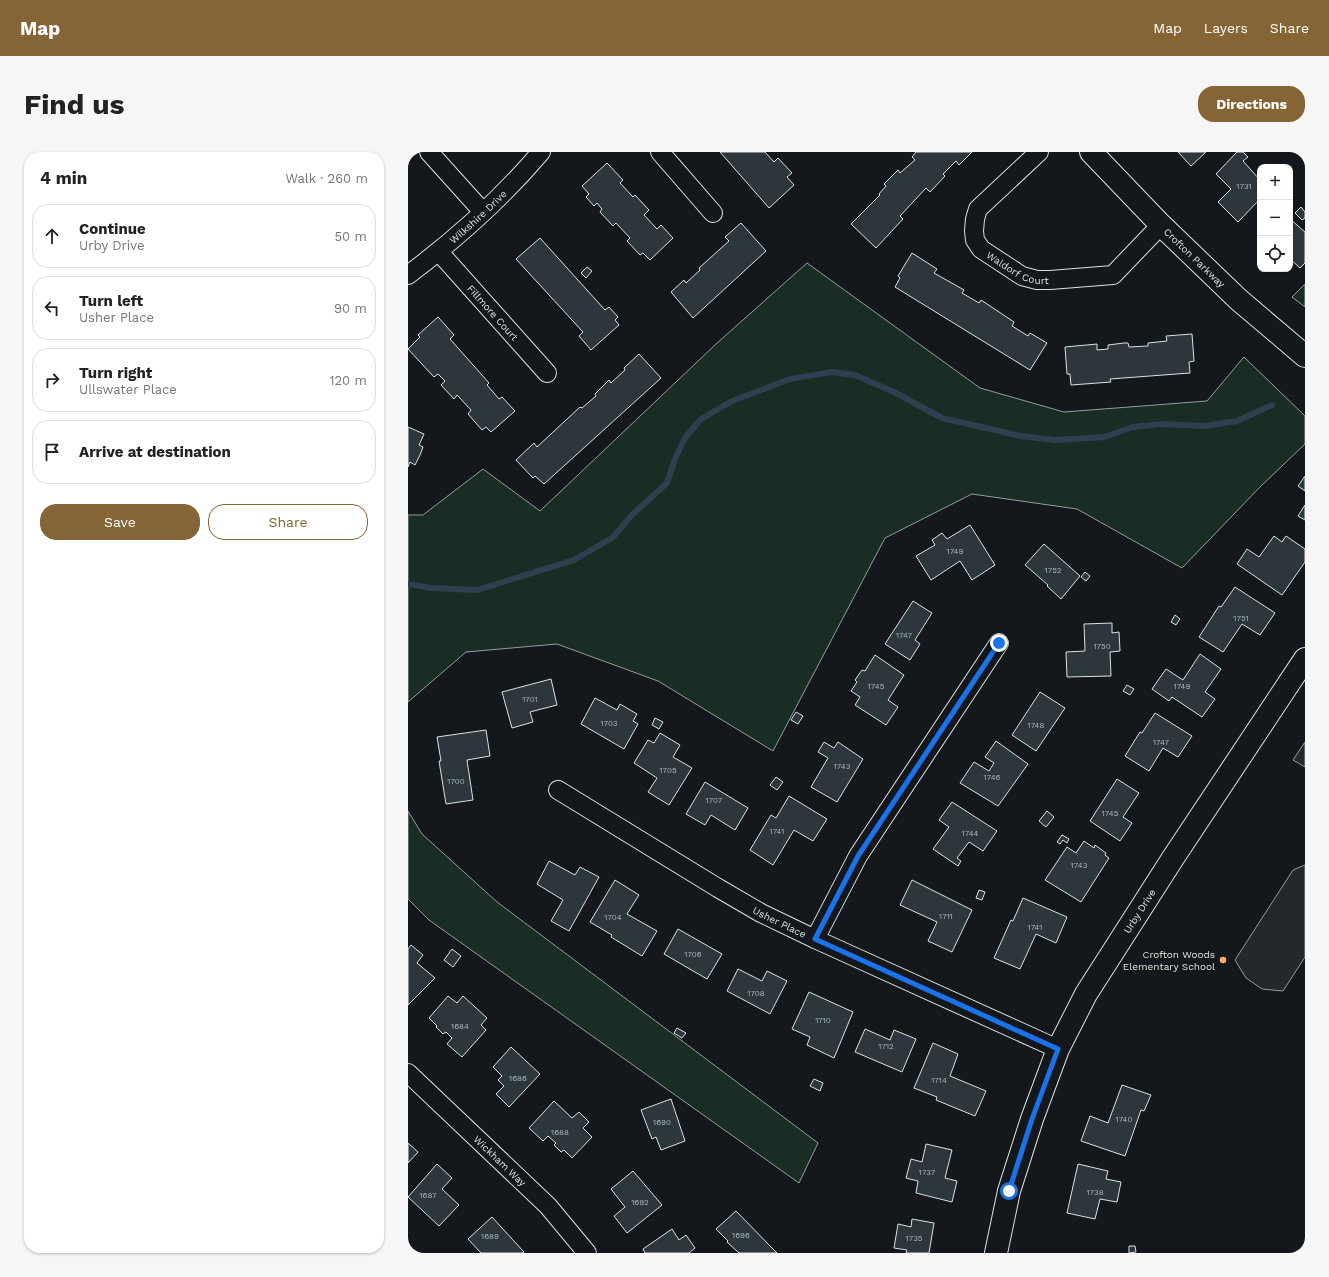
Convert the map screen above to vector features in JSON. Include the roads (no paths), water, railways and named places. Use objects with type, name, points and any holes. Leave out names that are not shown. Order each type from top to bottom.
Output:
[{"type":"street","points":[[429,152],[483,212]]},
{"type":"street","name":"Wilkshire Drive","points":[[408,275],[439,252],[483,212],[541,152]]},
{"type":"street","points":[[660,152],[713,213]]},
{"type":"street","name":"Waldorf Court","points":[[1039,152],[978,209],[975,219],[975,240],[981,249],[1022,276],[1037,280],[1050,280],[1113,274],[1161,225]]},
{"type":"street","name":"Crofton Parkway","points":[[1091,152],[1161,225],[1239,300],[1305,356]]},
{"type":"street","name":"Fillmore Court","points":[[439,252],[547,372]]},
{"type":"street","points":[[815,939],[858,856],[999,643]]},
{"type":"street","name":"Urby Drive","points":[[996,1253],[1009,1191],[1032,1119],[1058,1049],[1091,988],[1173,858],[1305,659]]},
{"type":"street","name":"Usher Place","points":[[558,790],[761,913],[1058,1049]]},
{"type":"street","name":"Wickham Way","points":[[408,1073],[548,1206],[587,1253]]},
{"type":"waterway","points":[[408,584],[431,588],[477,590],[574,560],[612,538],[633,514],[667,483],[675,459],[685,438],[701,419],[732,401],[790,379],[832,372],[855,375],[894,392],[942,418],[1021,436],[1055,440],[1104,437],[1133,427],[1162,424],[1204,426],[1237,421],[1272,405]]},
{"type":"place","name":"Crofton Woods Elementary School","points":[[1223,960]]}]
